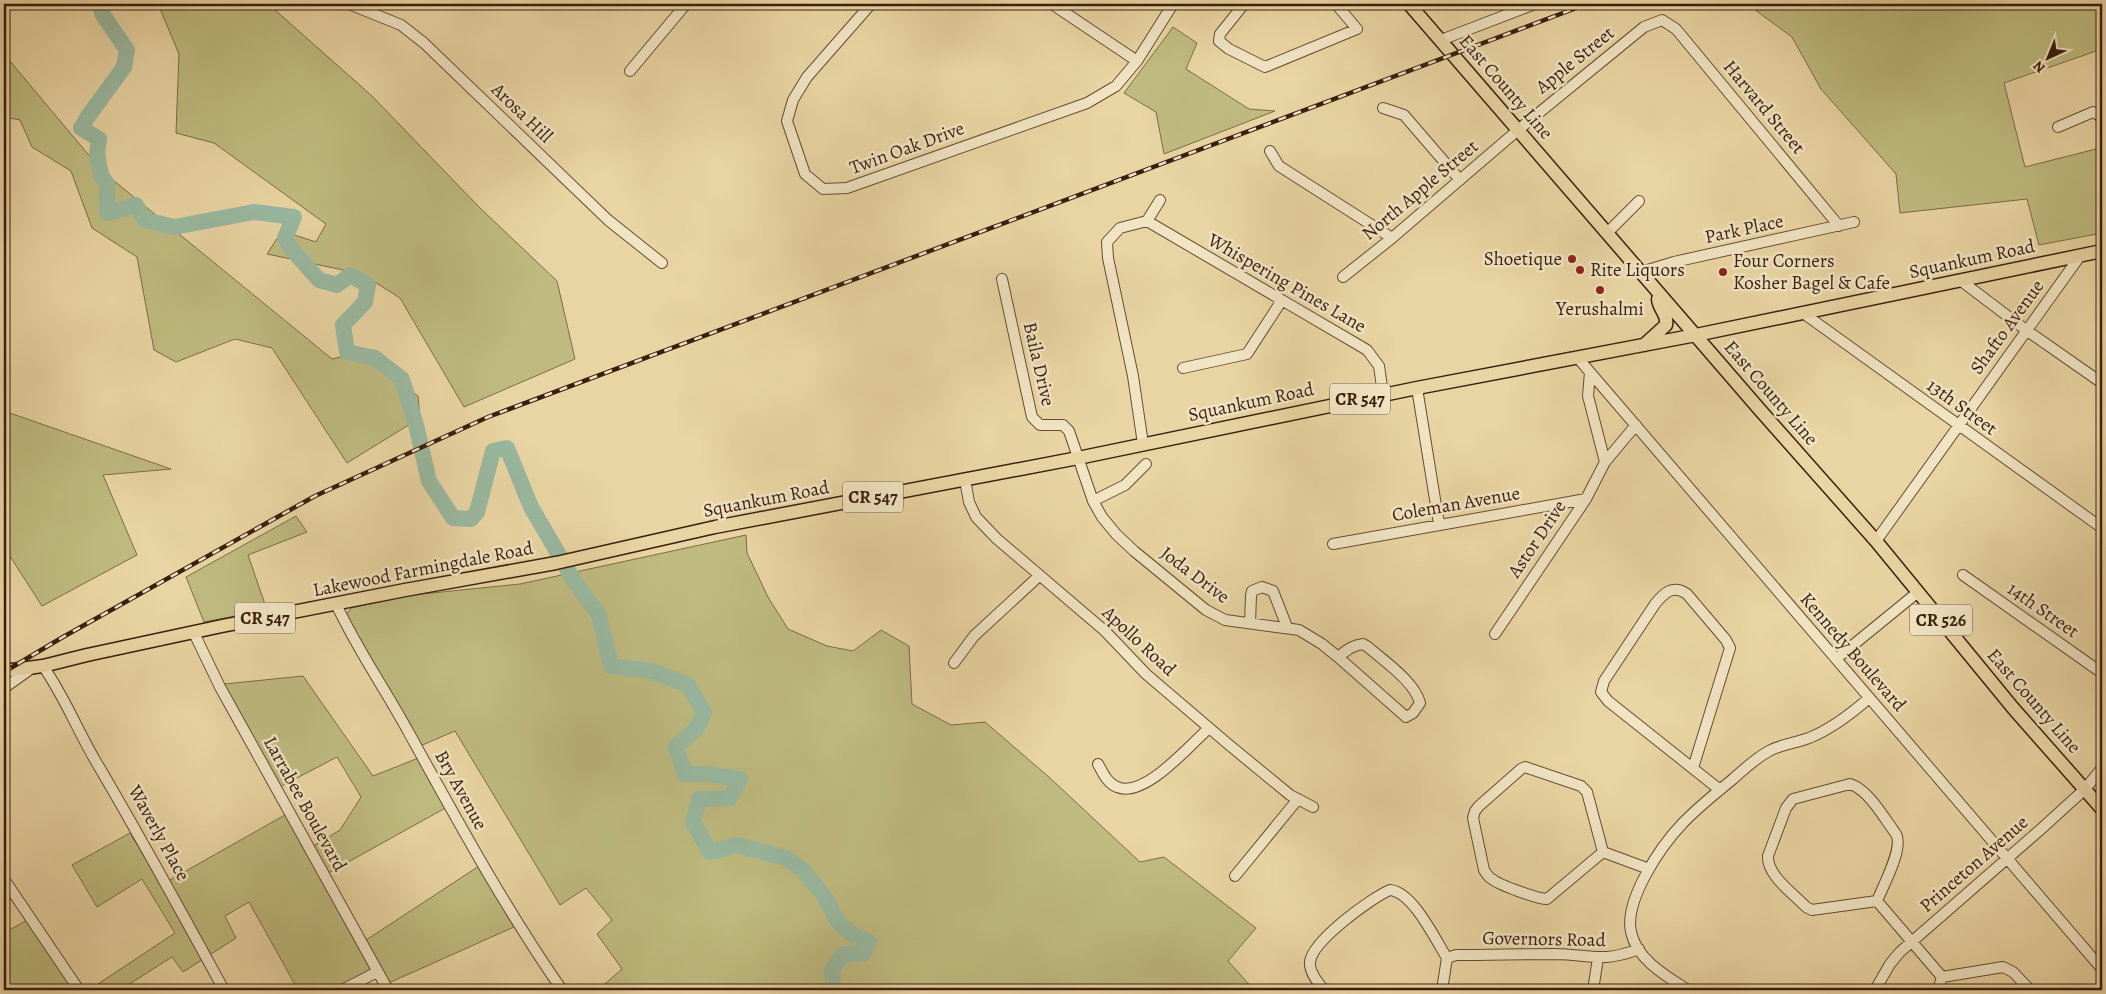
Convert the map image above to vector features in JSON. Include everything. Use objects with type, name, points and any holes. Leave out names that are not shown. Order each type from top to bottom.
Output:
[{"type":"main road","name":"East County Line","points":[[1409,4],[1876,541],[2013,708],[2102,808]]},
{"type":"main road","name":"Squankum Road","points":[[556,563],[715,527],[1078,458],[1384,394],[1696,335],[2102,251]]},
{"type":"main road","points":[[1644,345],[1666,325],[1666,315],[1658,303],[1658,291]]},
{"type":"main road","name":"Lakewood Farmingdale Road","points":[[4,671],[38,667],[87,655],[420,587],[556,563]]},
{"type":"street","name":"Arosa Hill","points":[[349,4],[401,25],[424,43],[608,220],[662,263]]},
{"type":"street","points":[[630,71],[686,4]]},
{"type":"street","name":"Twin Oak Drive","points":[[871,4],[807,77],[793,100],[787,121],[805,174],[823,189],[847,188],[1087,102],[1116,86],[1137,61],[1174,4]]},
{"type":"street","points":[[1244,4],[1220,34],[1219,42],[1265,68],[1357,29],[1336,4]]},
{"type":"street","points":[[1441,40],[1535,4]]},
{"type":"street","points":[[1056,5],[1137,61]]},
{"type":"street","name":"Harvard Street","points":[[1657,21],[1662,20],[1676,29],[1839,226]]},
{"type":"street","name":"Apple Street","points":[[1518,130],[1644,27],[1657,21]]},
{"type":"street","points":[[1383,108],[1404,115],[1460,180]]},
{"type":"street","points":[[2058,127],[2093,112],[2100,116],[2102,121]]},
{"type":"street","name":"North Apple Street","points":[[1343,277],[1392,238],[1518,130]]},
{"type":"street","points":[[1270,151],[1279,166],[1392,238]]},
{"type":"street","points":[[1143,444],[1134,376],[1108,258],[1107,242],[1120,228],[1147,221],[1160,200]]},
{"type":"street","points":[[1608,232],[1639,201]]},
{"type":"street","name":"Whispering Pines Lane","points":[[1147,221],[1367,350],[1379,366],[1384,394]]},
{"type":"street","name":"Park Place","points":[[1641,272],[1674,262],[1854,222]]},
{"type":"street","name":"Shafto Avenue","points":[[1876,541],[2080,256]]},
{"type":"street","name":"Baila Drive","points":[[1002,279],[1032,417],[1040,425],[1063,425],[1067,428],[1078,458]]},
{"type":"street","points":[[1960,280],[2026,330],[2102,383]]},
{"type":"street","points":[[1182,368],[1247,354],[1282,300]]},
{"type":"street","name":"13th Street","points":[[1803,313],[2102,528]]},
{"type":"street","name":"Kennedy Boulevard","points":[[1577,357],[2102,969]]},
{"type":"street","points":[[1590,372],[1588,396],[1605,462]]},
{"type":"street","points":[[1417,388],[1439,524]]},
{"type":"street","name":"Astor Drive","points":[[1495,634],[1586,499],[1605,462],[1636,425]]},
{"type":"street","name":"Joda Drive","points":[[1078,458],[1093,501],[1102,517],[1116,534],[1206,610],[1225,620],[1299,630],[1322,644],[1406,716],[1413,713],[1420,703],[1411,685],[1368,647],[1356,645],[1338,657]]},
{"type":"street","points":[[1093,501],[1125,485],[1146,464]]},
{"type":"street","name":"Apollo Road","points":[[965,480],[969,502],[976,517],[997,539],[1105,631],[1146,674],[1209,728],[1290,795],[1313,807]]},
{"type":"street","name":"Coleman Avenue","points":[[1333,544],[1586,499]]},
{"type":"street","points":[[954,664],[961,651],[974,636],[1039,576]]},
{"type":"street","name":"14th Street","points":[[1963,576],[2102,673]]},
{"type":"street","points":[[1250,623],[1250,596],[1252,591],[1262,587],[1273,591],[1287,627]]},
{"type":"street","points":[[1693,768],[1730,648],[1726,640],[1687,594],[1683,591],[1672,590],[1663,594],[1655,604],[1604,681],[1601,692],[1608,701],[1720,790]]},
{"type":"street","points":[[1836,659],[1918,592]]},
{"type":"street","name":"Bry Avenue","points":[[336,604],[352,638],[394,706],[518,925],[562,990]]},
{"type":"street","name":"Larrabee Boulevard","points":[[194,633],[220,687],[388,990]]},
{"type":"street","points":[[4,688],[38,667]]},
{"type":"street","name":"Waverly Place","points":[[38,667],[61,694],[95,760],[136,828],[224,990]]},
{"type":"street","points":[[1688,990],[1662,973],[1639,949],[1631,931],[1634,903],[1649,869],[1682,824],[1768,751],[1829,729],[1869,698]]},
{"type":"street","points":[[1098,764],[1107,780],[1118,788],[1131,789],[1146,783],[1160,773],[1209,728]]},
{"type":"street","points":[[1525,768],[1581,786],[1585,789],[1603,852],[1547,899],[1539,898],[1496,882],[1488,875],[1482,861],[1474,818],[1475,811],[1521,769],[1525,768]]},
{"type":"street","name":"Princeton Avenue","points":[[1875,990],[1890,964],[1911,942],[2085,789],[2102,768]]},
{"type":"street","points":[[1850,784],[1858,786],[1866,795],[1896,834],[1898,842],[1897,852],[1877,901],[1812,910],[1806,907],[1772,872],[1768,863],[1768,856],[1786,808],[1793,798],[1850,784]]},
{"type":"street","points":[[1235,876],[1298,799]]},
{"type":"street","points":[[1603,852],[1649,869]]},
{"type":"street","points":[[4,878],[79,990]]},
{"type":"street","points":[[1324,990],[1312,971],[1310,964],[1312,955],[1334,930],[1380,894],[1390,890],[1405,895],[1447,958],[1442,990]]},
{"type":"street","points":[[1877,901],[1942,977]]},
{"type":"street","name":"Governors Road","points":[[1447,958],[1456,955],[1558,954],[1598,958],[1619,957],[1639,949]]},
{"type":"street","points":[[1593,990],[1598,958]]},
{"type":"street","points":[[1942,977],[2003,967],[2013,972],[2030,990]]},
{"type":"street","points":[[342,990],[377,972]]},
{"type":"street","points":[[1938,990],[1942,977]]},
{"type":"shaded area","points":[[158,4],[270,4],[372,96],[480,208],[557,281],[575,359],[464,407],[400,298],[362,274],[267,254],[282,231],[316,242],[326,224],[214,143],[176,133],[179,54]]},
{"type":"shaded area","points":[[1747,4],[2071,4],[2078,8],[2102,4],[2102,49],[2004,83],[2025,167],[2096,149],[2102,177],[2102,233],[2039,245],[2027,199],[1900,213],[1896,174],[1821,89],[1792,37]]},
{"type":"shaded area","points":[[1173,27],[1197,43],[1186,69],[1249,109],[1275,111],[1164,154],[1156,112],[1124,93]]},
{"type":"shaded area","points":[[4,54],[102,171],[332,359],[360,352],[418,396],[420,418],[347,463],[272,348],[235,339],[176,362],[154,350],[137,257],[92,228],[71,171],[32,147],[20,120],[4,117]]},
{"type":"shaded area","points":[[4,411],[171,469],[103,475],[137,555],[42,606],[4,547]]},
{"type":"shaded area","points":[[296,516],[307,532],[248,555],[267,610],[204,622],[186,577]]},
{"type":"shaded area","points":[[746,535],[747,553],[768,597],[788,629],[827,646],[853,651],[881,630],[909,646],[912,704],[951,725],[985,722],[1050,778],[1140,862],[1164,857],[1256,928],[1228,961],[1254,990],[598,990],[622,969],[597,934],[612,920],[586,888],[560,905],[455,731],[420,746],[355,637],[347,614],[351,608],[412,595],[520,584]]},
{"type":"shaded area","points":[[303,676],[373,776],[421,757],[449,806],[321,877],[360,944],[479,866],[514,927],[382,986],[373,972],[340,990],[298,990],[249,902],[225,916],[236,938],[183,972],[172,957],[120,990],[89,990],[175,933],[142,879],[97,907],[72,865],[130,833],[161,885],[285,815],[305,851],[340,830],[361,797],[337,757],[276,789],[215,685]]},
{"type":"shaded area","points":[[29,919],[78,990],[4,990],[4,933]]},
{"type":"waterway","points":[[99,4],[103,15],[127,50],[124,67],[81,128],[99,139],[97,153],[101,175],[107,184],[107,213],[136,205],[145,220],[174,227],[254,212],[294,217],[285,238],[294,252],[319,280],[337,285],[350,275],[368,285],[365,302],[343,325],[347,352],[375,358],[402,379],[416,425],[429,481],[453,518],[471,519],[477,512],[493,451],[507,448],[531,507],[576,584],[599,615],[611,666],[651,671],[688,685],[704,713],[697,728],[676,747],[685,774],[708,774],[740,779],[730,798],[699,799],[693,822],[710,852],[737,845],[786,858],[802,869],[825,897],[838,922],[854,936],[869,942],[863,954],[843,954],[832,970],[834,990]]},
{"type":"railway","points":[[4,672],[315,496],[488,417],[1587,4]]},
{"type":"place","name":"Shoetique","points":[[1572,259]]},
{"type":"place","name":"Rite Liquors","points":[[1580,270]]},
{"type":"place","name":"Four Corners Kosher Bagel & Cafe","points":[[1723,272]]},
{"type":"place","name":"Yerushalmi","points":[[1600,290]]}]
